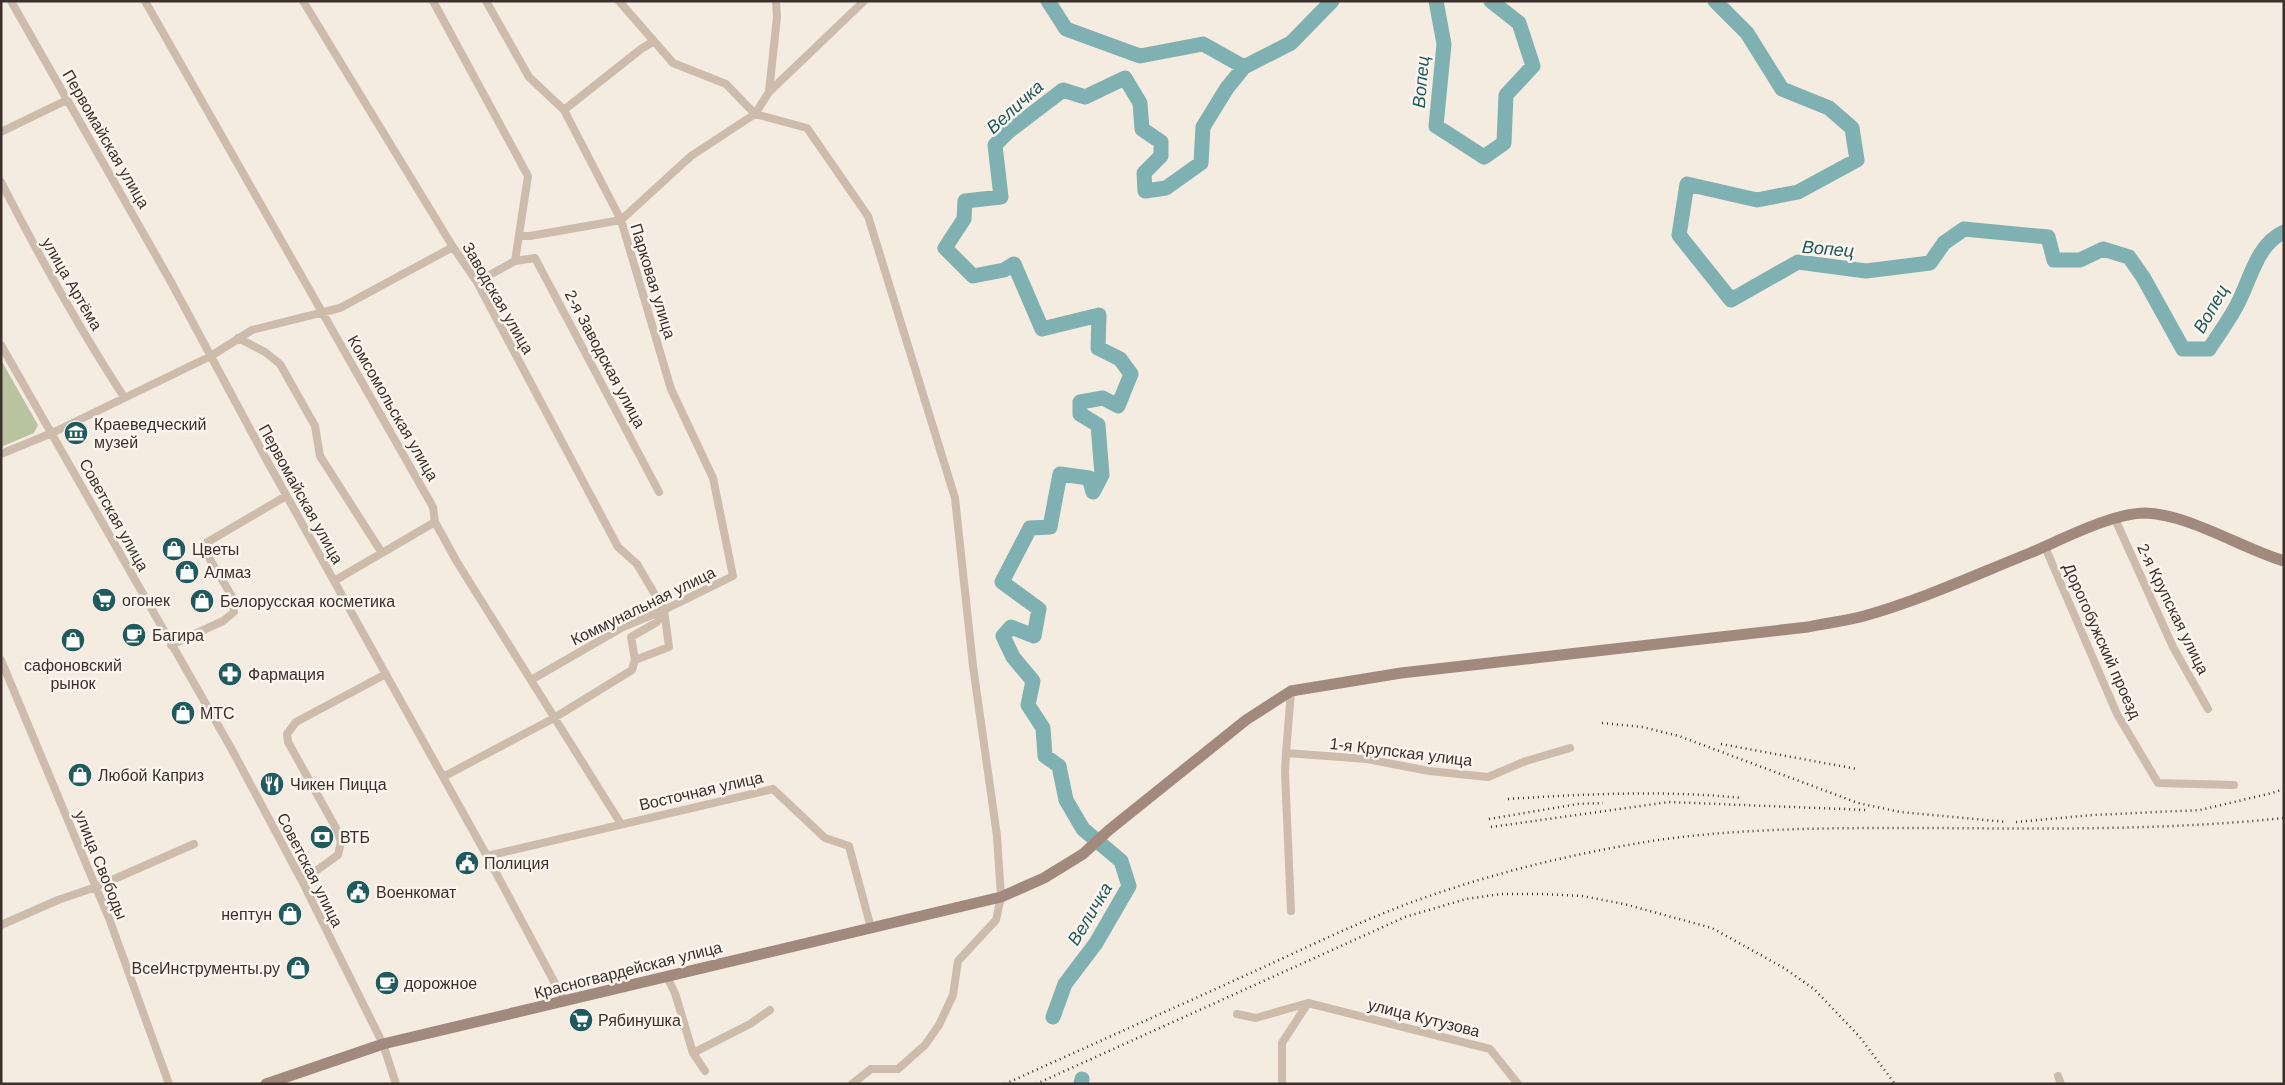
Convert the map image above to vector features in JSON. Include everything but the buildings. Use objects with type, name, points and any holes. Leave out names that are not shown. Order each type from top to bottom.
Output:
[{"type":"street","name":"Первомайская улица","points":[[11,1],[211,356],[286,496],[487,856],[565,1002]]},
{"type":"street","name":"Комсомольская улица","points":[[145,1],[433,507],[435,522],[457,562],[621,824]]},
{"type":"street","name":"Заводская улица","points":[[304,1],[453,247],[477,282],[618,547],[637,564],[664,610]]},
{"type":"street","points":[[433,1],[528,176],[515,261],[477,282]]},
{"type":"street","points":[[486,1],[528,77],[564,110],[621,220],[530,236],[519,236]]},
{"type":"street","points":[[619,1],[674,63],[726,84],[755,114],[807,128],[868,216],[955,498],[973,666],[997,836],[1001,897],[996,920],[958,961],[953,995],[939,1025],[925,1045],[898,1069],[871,1069],[852,1084]]},
{"type":"street","name":"Парковая улица","points":[[713,478],[671,389],[621,220],[691,156],[755,114],[768,92],[777,17],[776,1]]},
{"type":"street","points":[[768,92],[864,1]]},
{"type":"street","points":[[564,110],[641,49],[654,41]]},
{"type":"street","points":[[1,132],[67,100]]},
{"type":"street","name":"улица Артёма","points":[[1,182],[85,335],[124,398]]},
{"type":"street","points":[[1,454],[52,432],[211,356],[252,330],[340,308],[453,247]]},
{"type":"street","name":"2-я Заводская улица","points":[[515,261],[535,258],[659,492]]},
{"type":"street","points":[[238,338],[265,352],[280,364],[318,432],[320,456],[382,553]]},
{"type":"street","name":"Советская улица","points":[[1,345],[231,748],[302,881],[383,1044],[396,1084]]},
{"type":"street","name":"Коммунальная улица","points":[[531,680],[623,627],[664,610],[733,576],[713,478]]},
{"type":"street","points":[[171,645],[223,621],[234,612],[233,598],[206,553],[206,543],[286,496]]},
{"type":"street","points":[[1291,911],[1284,772],[1291,691],[1401,673],[1788,629],[1862,617],[1908,602],[2045,547],[2073,533],[2115,519],[2143,513],[2166,515],[2257,553],[2284,561]]},
{"type":"street","name":"2-я Крупская улица","points":[[2115,519],[2173,647],[2208,709]]},
{"type":"street","points":[[334,581],[435,522]]},
{"type":"street","name":"Дорогобужский проезд","points":[[2045,547],[2117,714],[2158,783],[2234,785]]},
{"type":"street","points":[[635,660],[669,647],[664,610]]},
{"type":"street","points":[[443,777],[554,718],[632,670],[635,660],[631,637],[657,622],[664,610]]},
{"type":"street","name":"улица Свободы","points":[[1,660],[96,887],[169,1084]]},
{"type":"street","points":[[302,881],[338,855],[341,842],[337,830],[288,742],[287,734],[296,722],[386,674]]},
{"type":"street","name":"Красногвардейская улица","points":[[266,1084],[383,1044],[1001,897],[1044,878],[1083,854],[1109,830],[1246,720],[1291,691]]},
{"type":"street","name":"1-я Крупская улица","points":[[1286,753],[1367,759],[1429,772],[1488,777],[1526,760],[1570,748]]},
{"type":"street","name":"Восточная улица","points":[[487,856],[773,788],[824,838],[850,846],[871,928]]},
{"type":"street","points":[[1,925],[58,900],[96,887],[194,844]]},
{"type":"street","points":[[666,977],[675,993],[693,1053],[705,1071]]},
{"type":"street","points":[[1238,1014],[1256,1018],[1308,1003]]},
{"type":"street","points":[[1282,1084],[1282,1043],[1308,1003]]},
{"type":"street","name":"улица Кутузова","points":[[1308,1003],[1490,1049],[1518,1084]]},
{"type":"street","points":[[693,1053],[750,1024],[770,1010]]},
{"type":"street","points":[[2058,1076],[2062,1084]]},
{"type":"green space","points":[[1,360],[38,425],[34,433],[1,447]]},
{"type":"waterway","name":"Вопец","points":[[1048,1],[1066,29],[1140,56],[1203,44],[1244,67],[1291,43],[1332,1]]},
{"type":"waterway","name":"Вопец","points":[[1436,1],[1444,44],[1436,126],[1484,157],[1504,143],[1506,95],[1533,66],[1519,23],[1491,1]]},
{"type":"waterway","name":"Вопец","points":[[1715,1],[1747,33],[1782,89],[1829,108],[1852,128],[1857,160],[1798,192],[1757,200],[1687,184],[1679,235],[1731,300],[1798,262],[1866,271],[1930,263],[1944,243],[1964,229],[2048,237],[2054,260],[2080,260],[2103,249],[2129,257],[2143,277],[2183,349],[2209,349],[2235,309],[2261,253],[2275,237],[2284,232]]},
{"type":"waterway","name":"Величка","points":[[1053,1017],[1065,984],[1096,943],[1129,886],[1121,861],[1083,829],[1066,800],[1059,766],[1045,756],[1043,728],[1028,705],[1033,681],[1013,657],[1003,636],[1011,627],[1034,636],[1039,609],[1002,582],[1030,528],[1050,527],[1060,474],[1089,478],[1093,492],[1102,475],[1098,425],[1080,414],[1080,402],[1103,398],[1118,406],[1131,374],[1120,359],[1098,348],[1099,315],[1042,329],[1014,264],[1004,270],[973,276],[945,248],[964,219],[965,201],[1001,197],[995,145],[1008,132],[1063,90],[1085,97],[1125,78],[1140,103],[1142,129],[1161,142],[1161,156],[1144,173],[1145,191],[1166,188],[1201,163],[1203,127],[1227,88],[1244,67]]},
{"type":"waterway","name":"Величка","points":[[1081,1084],[1082,1079]]},
{"type":"railway","points":[[1602,723],[1642,727],[1679,736],[1858,803],[1900,812],[2007,822]]},
{"type":"railway","points":[[1721,744],[1857,769]]},
{"type":"railway","points":[[2016,822],[2093,815],[2200,810],[2284,789]]},
{"type":"railway","points":[[1508,799],[1654,793],[1742,798]]},
{"type":"railway","points":[[1491,827],[1669,802],[1867,810]]},
{"type":"railway","points":[[1489,819],[1578,804],[1603,803]]},
{"type":"railway","points":[[1005,1084],[1384,913],[1432,895],[1487,878],[1600,850],[1658,840],[1763,830],[2111,828],[2198,825],[2284,818]]},
{"type":"railway","points":[[1036,1084],[1405,917],[1466,899],[1501,894],[1582,896],[1624,904],[1712,928],[1784,968],[1814,989],[1859,1036],[1895,1084]]},
{"type":"place","name":"Краеведческий музей","points":[[76,433]]},
{"type":"place","name":"Цветы","points":[[174,549]]},
{"type":"place","name":"Алмаз","points":[[187,572]]},
{"type":"place","name":"огонек","points":[[104,600]]},
{"type":"place","name":"Белорусская косметика","points":[[202,601]]},
{"type":"place","name":"Багира","points":[[134,635]]},
{"type":"place","name":"сафоновский рынок","points":[[73,640]]},
{"type":"place","name":"Фармация","points":[[230,674]]},
{"type":"place","name":"МТС","points":[[183,713]]},
{"type":"place","name":"Любой Каприз","points":[[80,775]]},
{"type":"place","name":"Чикен Пицца","points":[[272,784]]},
{"type":"place","name":"ВТБ","points":[[322,837]]},
{"type":"place","name":"Полиция","points":[[467,863]]},
{"type":"place","name":"Военкомат","points":[[358,892]]},
{"type":"place","name":"нептун","points":[[290,914]]},
{"type":"place","name":"ВсеИнструменты.ру","points":[[298,968]]},
{"type":"place","name":"дорожное","points":[[387,983]]},
{"type":"place","name":"Рябинушка","points":[[581,1020]]}]
